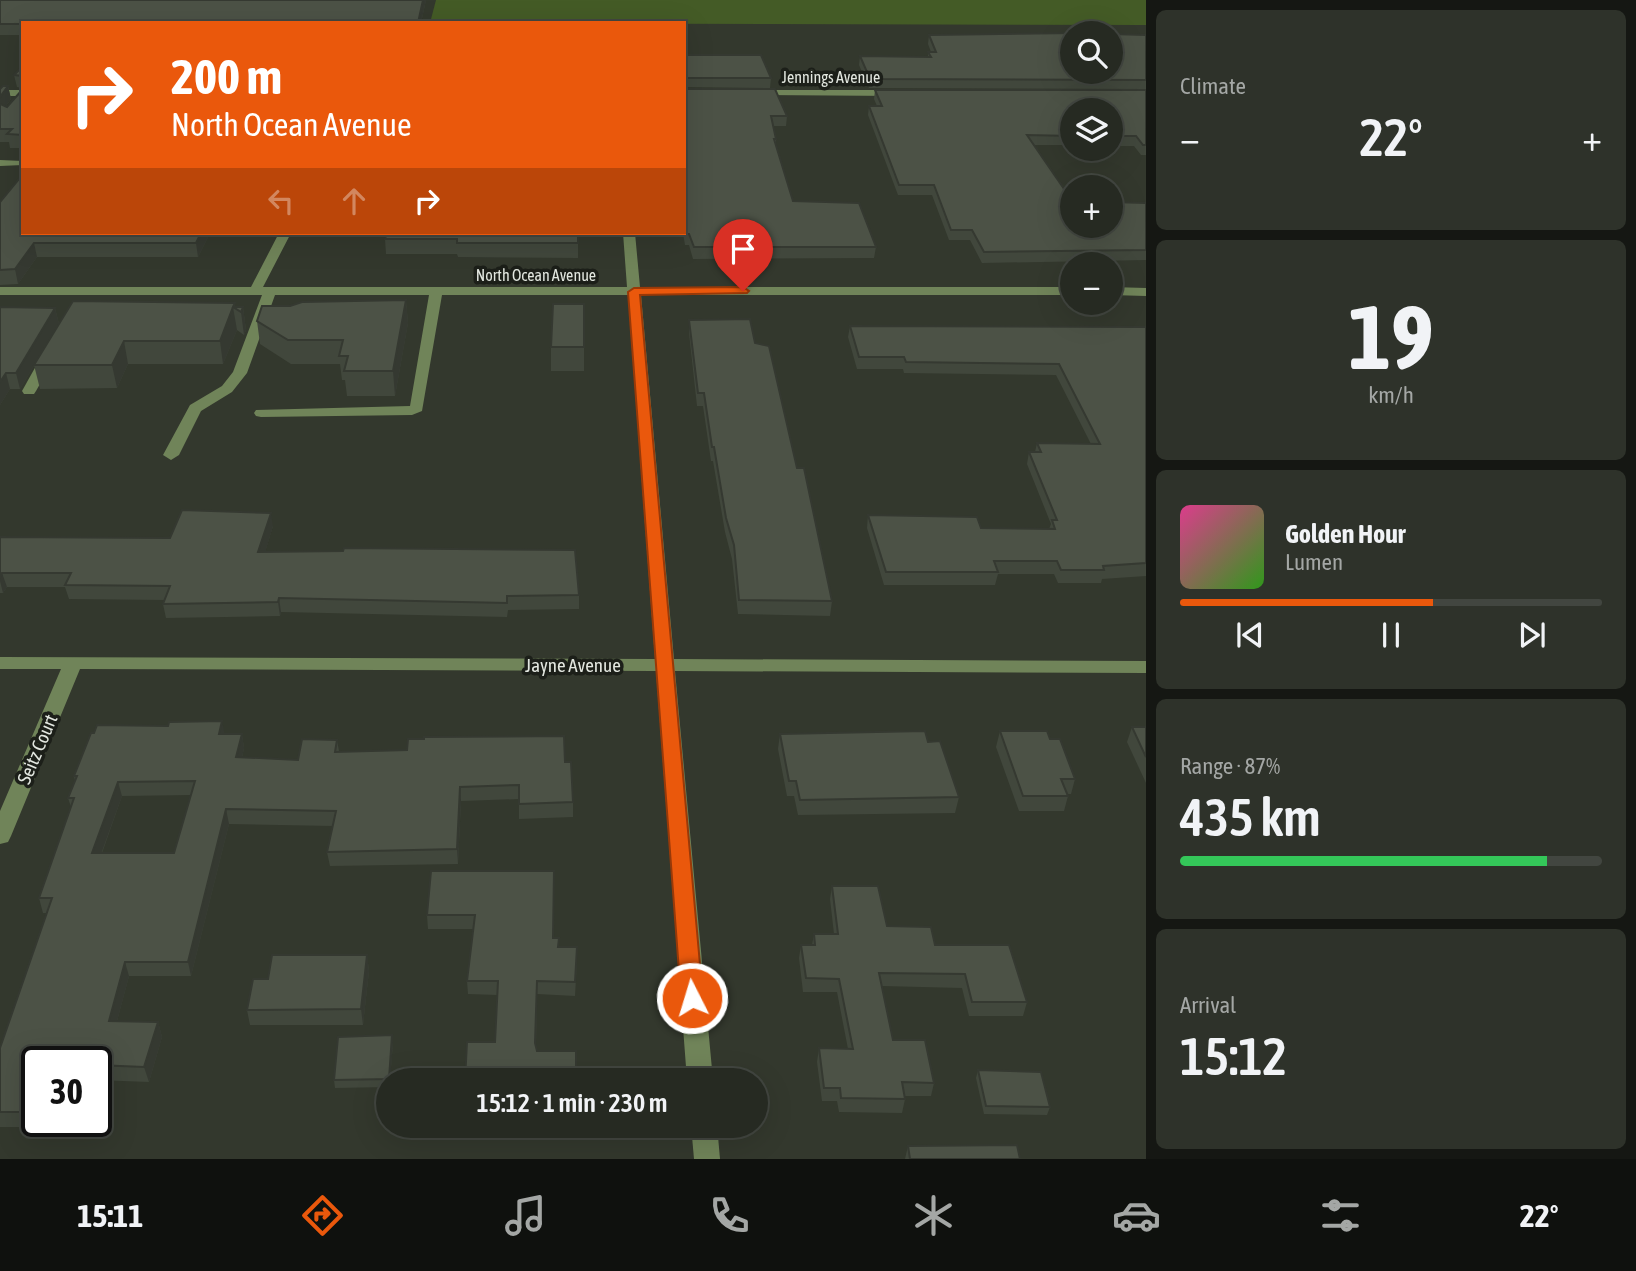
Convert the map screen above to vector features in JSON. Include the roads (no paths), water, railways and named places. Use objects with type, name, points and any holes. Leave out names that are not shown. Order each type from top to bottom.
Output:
[{"type":"street","points":[[0,93],[21,93]]},
{"type":"street","name":"Jennings Avenue","points":[[739,93],[905,93]]},
{"type":"street","points":[[12,108],[21,96]]},
{"type":"street","points":[[0,163],[19,163]]},
{"type":"street","points":[[171,455],[195,408],[227,388],[240,373],[262,291],[284,235]]},
{"type":"street","points":[[629,235],[699,1068]]},
{"type":"street","name":"North Ocean Avenue","points":[[0,291],[84,297],[262,291],[1060,291]]},
{"type":"street","points":[[8,304],[16,291]]},
{"type":"street","points":[[261,413],[412,411],[416,408],[436,292]]},
{"type":"street","points":[[1123,292],[1146,292]]},
{"type":"street","points":[[29,391],[54,347]]},
{"type":"street","name":"Jayne Avenue","points":[[0,663],[1146,667]]},
{"type":"street","name":"Seitz Court","points":[[0,836],[73,663]]},
{"type":"street","points":[[705,1138],[706,1159]]}]
